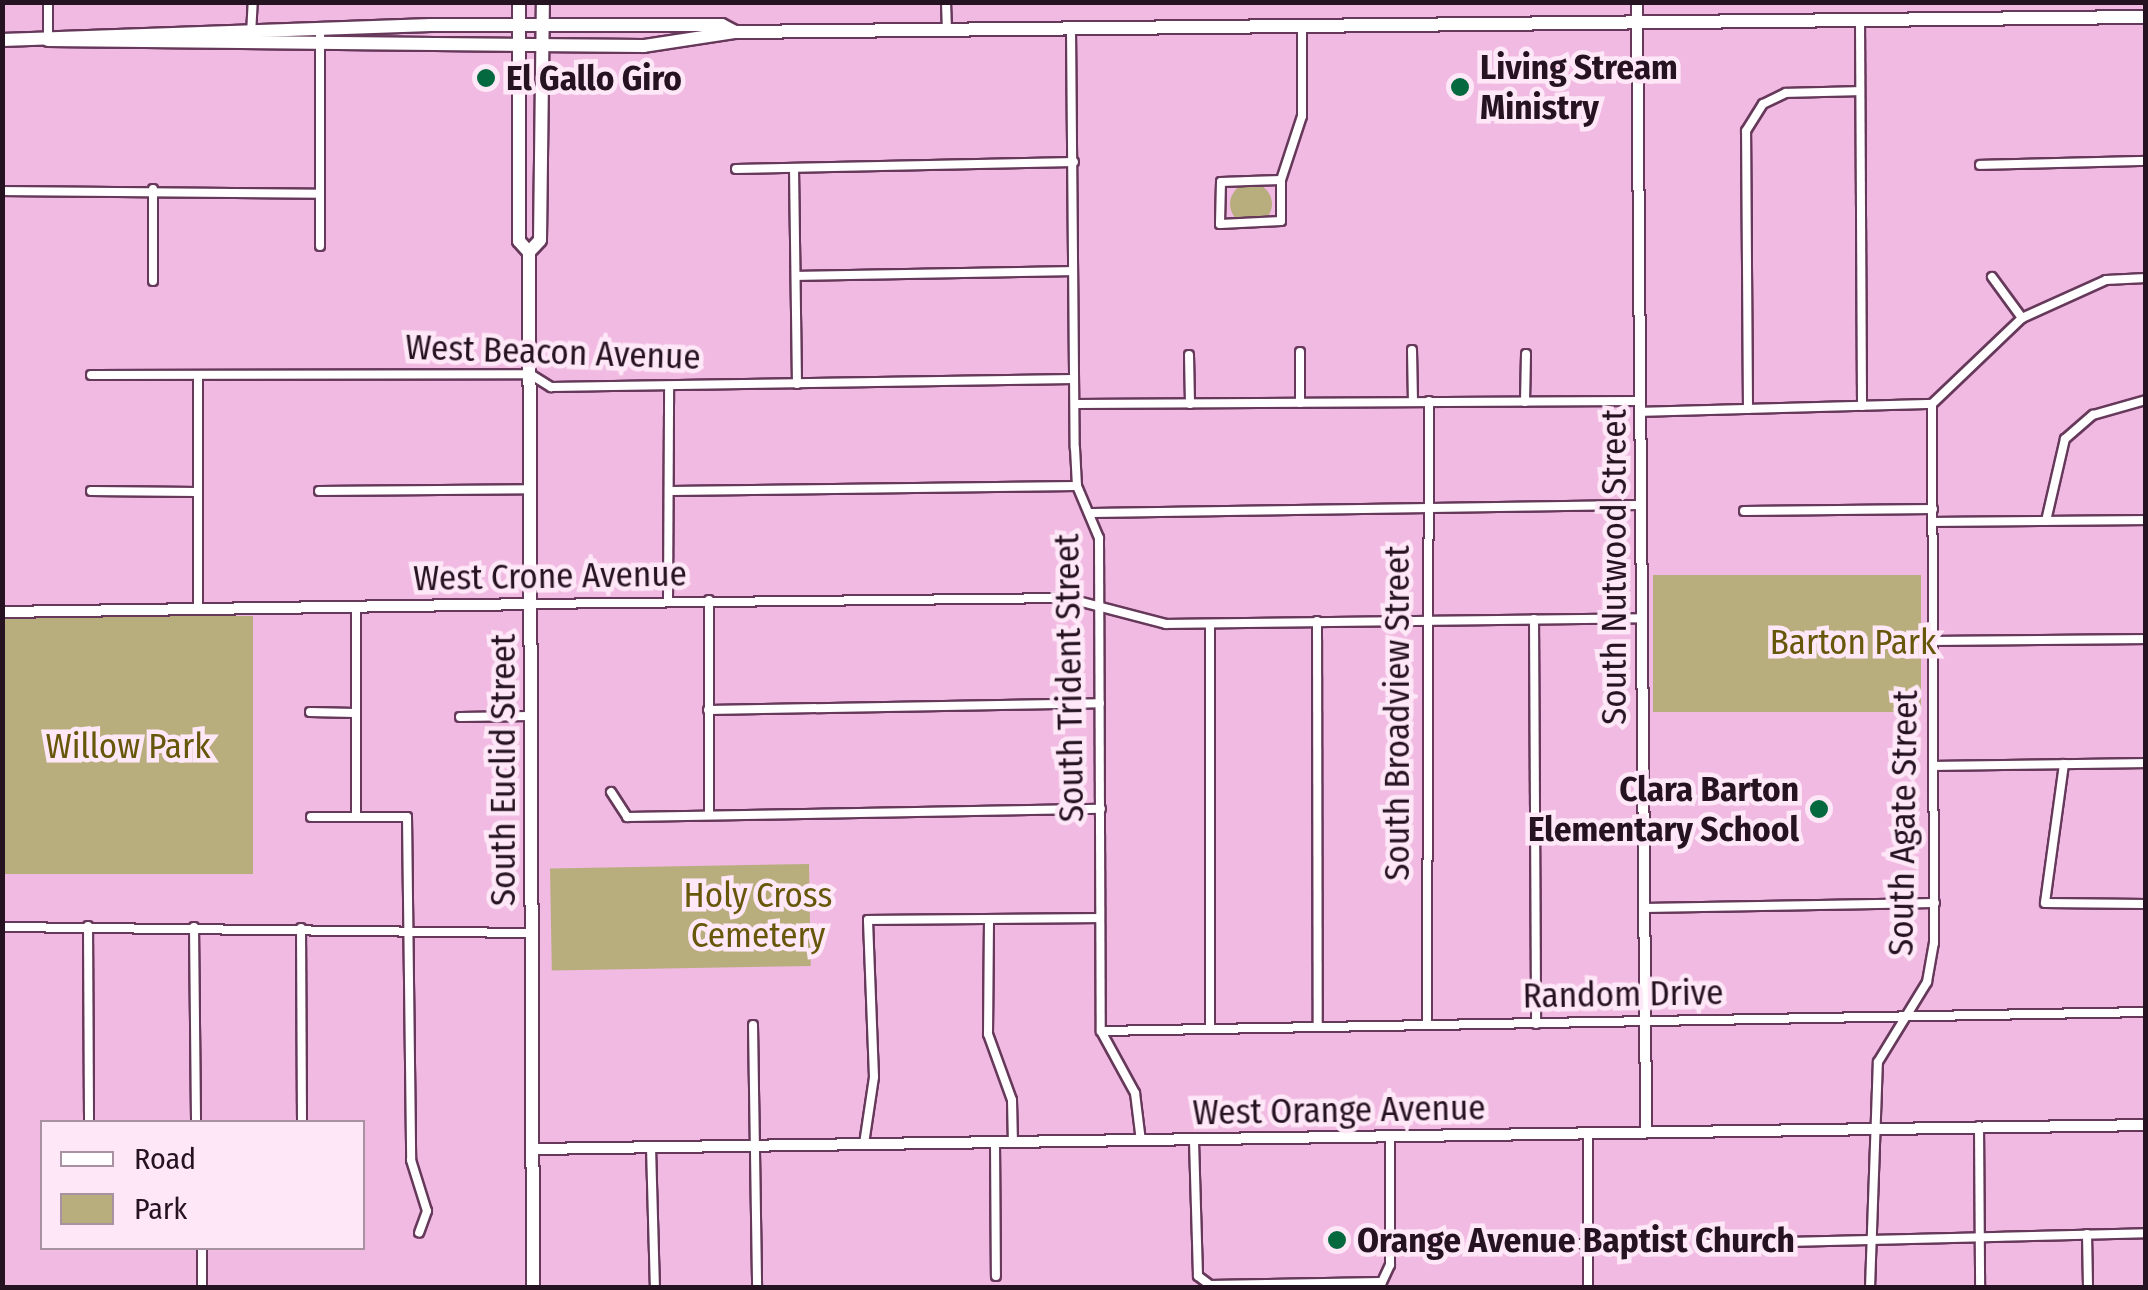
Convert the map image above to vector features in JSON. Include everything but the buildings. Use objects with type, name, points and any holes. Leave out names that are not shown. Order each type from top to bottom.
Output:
[{"type":"main road","name":"South Euclid Street","points":[[519,2],[518,241],[529,252]]},
{"type":"main road","name":"South Euclid Street","points":[[534,1288],[529,252],[540,240],[543,2]]},
{"type":"main road","points":[[2,40],[320,37],[519,25],[735,32],[2146,17]]},
{"type":"main road","points":[[320,37],[543,46],[715,42],[735,32]]},
{"type":"street","points":[[48,2],[48,40]]},
{"type":"street","points":[[251,38],[254,2]]},
{"type":"street","points":[[946,2],[947,30]]},
{"type":"street","name":"South Nutwood Street","points":[[1637,2],[1646,1131]]},
{"type":"street","points":[[1860,20],[1862,406]]},
{"type":"street","points":[[1282,180],[1222,182],[1220,224],[1278,225],[1282,180],[1302,116],[1302,26]]},
{"type":"street","name":"South Trident Street","points":[[1071,29],[1077,486],[1092,513],[1099,604],[1101,1031],[1135,1094],[1141,1141]]},
{"type":"street","points":[[320,37],[320,246]]},
{"type":"street","points":[[1748,409],[1746,131],[1763,104],[1786,93],[1860,91]]},
{"type":"street","points":[[1980,165],[2146,161]]},
{"type":"street","points":[[736,170],[1074,162]]},
{"type":"street","points":[[794,168],[797,384]]},
{"type":"street","points":[[153,189],[154,281]]},
{"type":"street","points":[[2,190],[318,194]]},
{"type":"street","points":[[796,276],[1073,271]]},
{"type":"street","points":[[1992,276],[2022,318]]},
{"type":"street","points":[[1074,404],[1525,402],[1748,409],[1932,404],[2022,318],[2106,280],[2146,278]]},
{"type":"street","points":[[1412,350],[1413,402]]},
{"type":"street","points":[[1300,352],[1300,403]]},
{"type":"street","points":[[1189,354],[1190,404]]},
{"type":"street","points":[[1525,402],[1526,354]]},
{"type":"street","name":"West Beacon Avenue","points":[[91,376],[530,374],[551,387],[1074,379]]},
{"type":"street","points":[[198,375],[198,610]]},
{"type":"street","points":[[668,602],[669,386]]},
{"type":"street","points":[[2046,521],[2066,439],[2093,415],[2146,400]]},
{"type":"street","name":"South Broadview Street","points":[[1427,1025],[1423,510],[1430,402]]},
{"type":"street","name":"South Agate Street","points":[[1870,1288],[1872,1128],[1878,1062],[1927,982],[1935,903],[1932,404]]},
{"type":"street","points":[[671,491],[1077,486]]},
{"type":"street","points":[[318,491],[531,489]]},
{"type":"street","points":[[91,491],[197,492]]},
{"type":"street","points":[[1092,513],[1640,505]]},
{"type":"street","points":[[1744,511],[1933,509]]},
{"type":"street","points":[[1934,522],[2146,520]]},
{"type":"street","points":[[709,600],[709,815]]},
{"type":"street","name":"West Crone Avenue","points":[[2,612],[709,600],[1099,604],[1124,619],[1210,624],[1424,618],[1642,618]]},
{"type":"street","points":[[356,608],[356,816]]},
{"type":"street","points":[[1534,619],[1536,1024]]},
{"type":"street","points":[[1317,621],[1318,1026]]},
{"type":"street","points":[[1210,624],[1210,1028]]},
{"type":"street","points":[[1934,641],[2146,639]]},
{"type":"street","points":[[708,710],[1100,704]]},
{"type":"street","points":[[310,712],[355,713]]},
{"type":"street","points":[[460,718],[533,716]]},
{"type":"street","points":[[1934,766],[2146,763]]},
{"type":"street","points":[[2064,764],[2046,903],[2146,904]]},
{"type":"street","points":[[612,792],[626,817],[1100,809]]},
{"type":"street","points":[[310,817],[407,817],[411,1160],[427,1211],[419,1232]]},
{"type":"street","points":[[1644,908],[1935,903]]},
{"type":"street","points":[[864,1144],[874,1077],[868,920],[1100,918]]},
{"type":"street","points":[[989,920],[988,1034],[1012,1100],[1013,1143]]},
{"type":"street","points":[[88,926],[88,1120]]},
{"type":"street","points":[[2,927],[534,933]]},
{"type":"street","points":[[194,927],[196,1120]]},
{"type":"street","points":[[301,928],[302,1120]]},
{"type":"street","name":"Random Drive","points":[[1101,1031],[2146,1012]]},
{"type":"street","points":[[753,1025],[757,1288]]},
{"type":"street","name":"West Orange Avenue","points":[[534,1149],[2146,1124]]},
{"type":"street","points":[[1980,1126],[1980,1288]]},
{"type":"street","points":[[1588,1133],[1588,1288]]},
{"type":"street","points":[[1194,1141],[1198,1276],[1210,1285],[1382,1282],[1390,1266],[1390,1137]]},
{"type":"street","points":[[995,1143],[996,1276]]},
{"type":"street","points":[[652,1147],[655,1288]]},
{"type":"street","points":[[1704,1244],[1979,1234],[2146,1233]]},
{"type":"street","points":[[2087,1234],[2088,1288]]},
{"type":"street","points":[[1497,1245],[1588,1244]]},
{"type":"street","points":[[202,1250],[202,1288]]},
{"type":"green space","points":[[1251,183],[1266,189],[1272,204],[1266,219],[1251,225],[1236,219],[1230,204],[1236,189]]},
{"type":"green space","name":"Barton Park","points":[[1653,575],[1921,575],[1921,712],[1653,712]]},
{"type":"green space","name":"Willow Park","points":[[3,616],[253,616],[253,874],[3,874]]},
{"type":"green space","name":"Holy Cross Cemetery","points":[[809,864],[811,966],[552,971],[550,869]]},
{"type":"place","name":"El Gallo Giro","points":[[486,78]]},
{"type":"place","name":"Living Stream Ministry","points":[[1460,87]]},
{"type":"place","name":"Clara Barton Elementary School","points":[[1819,809]]},
{"type":"place","name":"Orange Avenue Baptist Church","points":[[1337,1240]]}]
